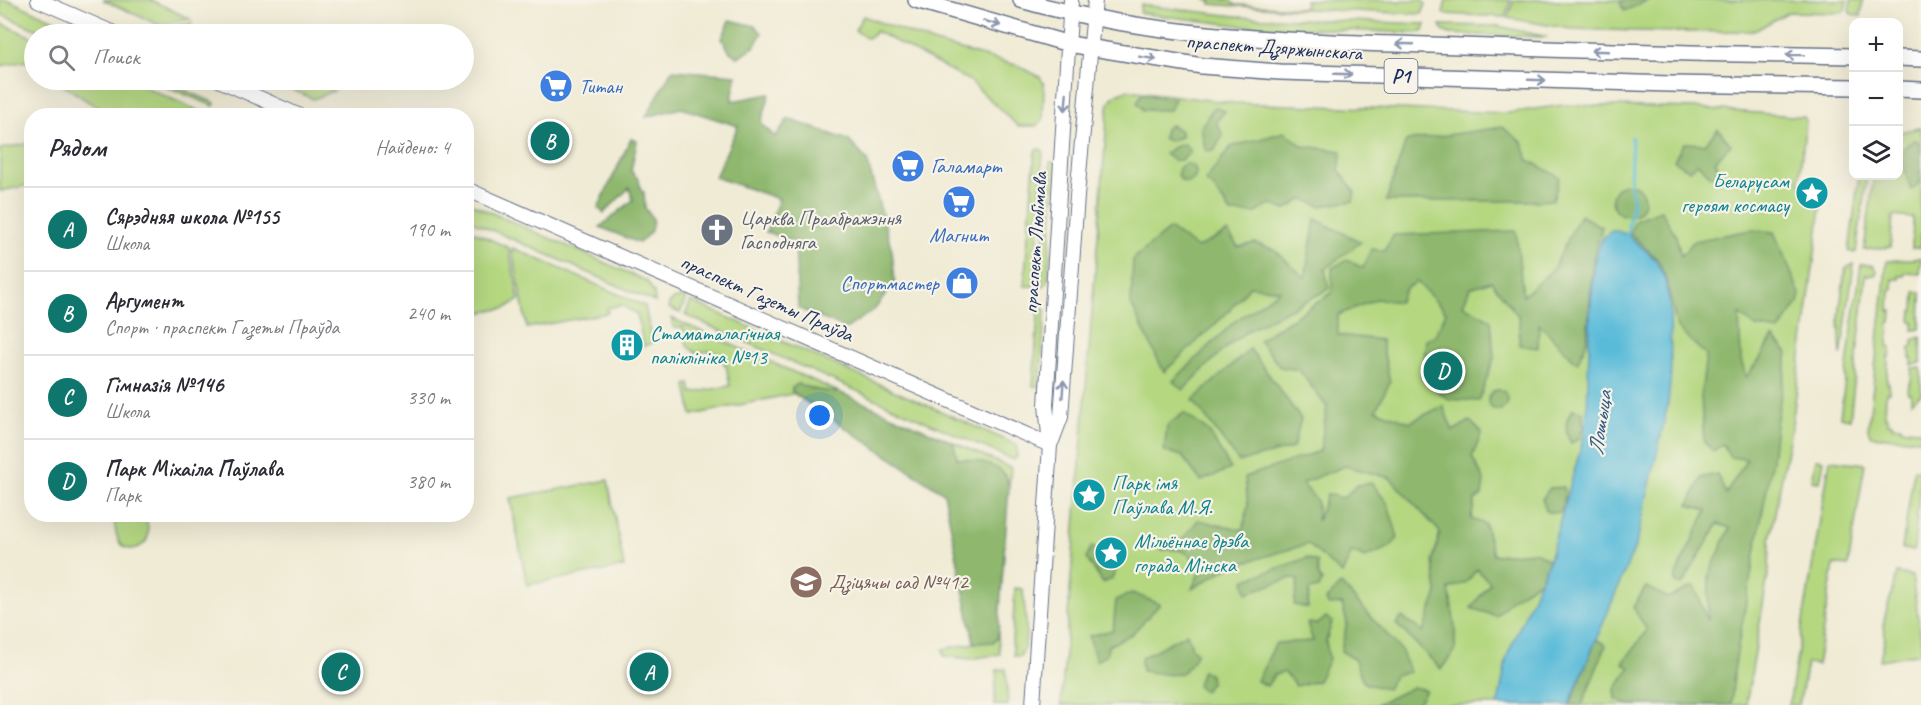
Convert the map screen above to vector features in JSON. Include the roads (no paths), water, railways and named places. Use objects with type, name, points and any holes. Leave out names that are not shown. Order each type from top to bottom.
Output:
[{"type":"main road","points":[[38,0],[94,24]]},
{"type":"main road","name":"праспект Дзяржынскага","points":[[916,0],[1069,44],[1202,66],[1280,72],[1849,87]]},
{"type":"main road","name":"праспект Дзяржынскага","points":[[1021,0],[1071,6],[1094,17],[1130,25],[1209,36],[1284,41],[1659,53],[1849,56]]},
{"type":"main road","name":"праспект Любімава","points":[[1050,446],[1060,417],[1095,0]]},
{"type":"main road","name":"праспект Любімава","points":[[1033,705],[1050,446],[1046,405],[1071,6]]},
{"type":"main road","points":[[1903,58],[1921,59]]},
{"type":"main road","points":[[1903,89],[1921,90]]},
{"type":"main road","points":[[242,90],[282,108]]},
{"type":"main road","name":"праспект Газеты Праўда","points":[[474,193],[1050,446]]},
{"type":"water","points":[[1611,231],[1628,235],[1655,259],[1665,279],[1670,307],[1671,373],[1668,404],[1637,542],[1569,705],[1498,705],[1507,656],[1549,560],[1583,440],[1587,414],[1590,313],[1595,259],[1602,239]]},
{"type":"waterway","name":"Лошыца","points":[[1627,237],[1633,197],[1630,182],[1632,137]]},
{"type":"place","name":"Титан","points":[[556,86]]},
{"type":"place","name":"Аргумент","points":[[550,141]]},
{"type":"place","name":"Галамарт","points":[[908,166]]},
{"type":"place","name":"Беларусам героям космасу","points":[[1812,193]]},
{"type":"place","name":"Магнит","points":[[959,202]]},
{"type":"place","name":"Царква Праабражэння Гасподняга","points":[[717,230]]},
{"type":"place","name":"Спортмастер","points":[[962,283]]},
{"type":"place","name":"Стаматалагічная паліклініка №13","points":[[627,345]]},
{"type":"place","name":"Парк Міхаіла Паўлава","points":[[1443,371]]},
{"type":"place","name":"Парк імя Паўлава М.Я.","points":[[1089,495]]},
{"type":"place","name":"Мільённае дрэва горада Мінска","points":[[1111,553]]},
{"type":"place","name":"Дзіцячы сад №412","points":[[806,582]]},
{"type":"place","name":"Гімназія №146","points":[[341,672]]},
{"type":"place","name":"Сярэдняя школа №155","points":[[649,672]]}]
